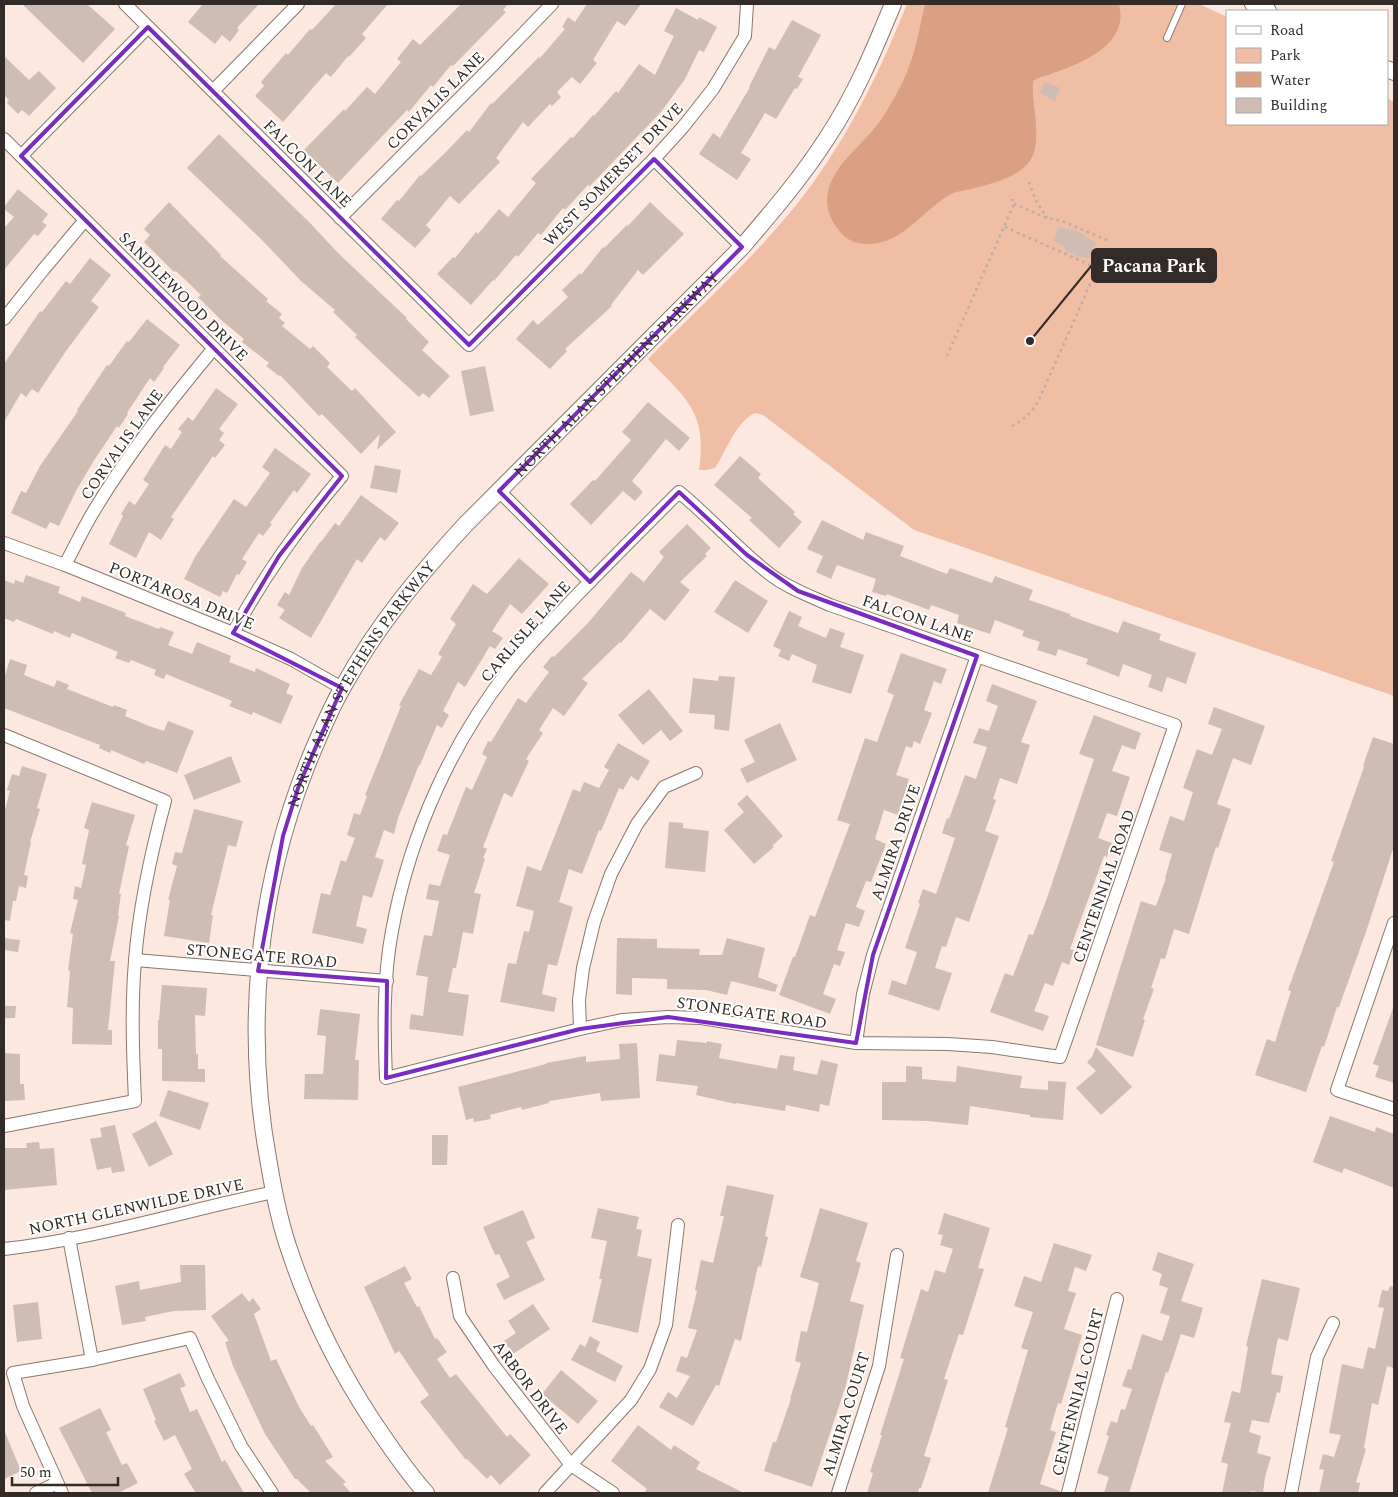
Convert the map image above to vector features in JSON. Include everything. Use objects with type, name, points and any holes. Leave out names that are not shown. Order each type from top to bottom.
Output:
[{"type":"street","name":"FALCON LANE","points":[[124,4],[469,345]]},
{"type":"street","points":[[213,91],[298,4]]},
{"type":"street","name":"CORVALIS LANE","points":[[340,218],[552,4]]},
{"type":"street","name":"WEST SOMERSET DRIVE","points":[[469,345],[654,159],[683,127],[713,89],[745,36],[747,4]]},
{"type":"street","name":"NORTH ALAN STEPHENS PARKWAY","points":[[426,1493],[384,1438],[354,1392],[326,1341],[290,1252],[274,1192],[264,1138],[258,1080],[256,1028],[258,971],[264,927],[274,869],[283,836],[317,741],[342,688],[373,638],[426,567],[464,525],[742,247],[800,178],[828,137],[852,96],[873,53],[892,4]]},
{"type":"street","points":[[1253,4],[1266,10]]},
{"type":"street","points":[[21,156],[148,27]]},
{"type":"street","name":"SANDLEWOOD DRIVE","points":[[4,139],[342,476],[310,514],[279,556],[255,593],[233,633]]},
{"type":"street","points":[[654,159],[742,247]]},
{"type":"street","points":[[4,319],[85,220]]},
{"type":"street","name":"CORVALIS LANE","points":[[65,565],[92,514],[130,455],[166,406],[214,348]]},
{"type":"street","points":[[500,491],[590,582]]},
{"type":"street","name":"FALCON LANE","points":[[679,492],[698,507],[747,555],[772,576],[798,591],[830,605],[1175,725]]},
{"type":"street","name":"CARLISLE LANE","points":[[386,1078],[384,1033],[392,932],[404,879],[438,786],[462,740],[488,699],[516,661],[590,582],[679,492]]},
{"type":"street","name":"PORTAROSA DRIVE","points":[[4,543],[65,565],[233,633],[291,659],[342,688]]},
{"type":"street","name":"ALMIRA DRIVE","points":[[856,1043],[863,994],[874,955],[977,656]]},
{"type":"street","name":"CENTENNIAL ROAD","points":[[1060,1058],[1175,725]]},
{"type":"street","points":[[4,735],[165,801],[152,848],[135,960],[132,1029],[135,1101],[4,1126]]},
{"type":"street","points":[[580,1029],[579,1000],[583,968],[594,922],[611,874],[638,824],[664,787],[696,773]]},
{"type":"street","points":[[1394,923],[1337,1090],[1394,1109]]},
{"type":"street","name":"STONEGATE ROAD","points":[[135,960],[387,981]]},
{"type":"street","name":"STONEGATE ROAD","points":[[386,1078],[580,1029],[622,1020],[668,1016],[700,1018],[856,1043],[965,1045],[992,1047],[1060,1058]]},
{"type":"street","name":"NORTH GLENWILDE DRIVE","points":[[4,1248],[69,1238],[274,1192]]},
{"type":"street","points":[[545,1493],[631,1400],[650,1369],[666,1325],[678,1225]]},
{"type":"street","points":[[69,1238],[92,1360]]},
{"type":"street","name":"ALMIRA COURT","points":[[838,1493],[879,1366],[896,1255]]},
{"type":"street","name":"ARBOR DRIVE","points":[[453,1278],[460,1316],[494,1366],[571,1465],[613,1493]]},
{"type":"street","name":"CENTENNIAL COURT","points":[[1068,1493],[1117,1299]]},
{"type":"street","points":[[1291,1493],[1317,1357],[1333,1323]]},
{"type":"street","points":[[36,1493],[60,1488],[23,1406],[13,1373],[92,1360],[190,1338],[241,1446],[272,1493]]},
{"type":"lane","points":[[1167,38],[1182,4]]},
{"type":"path","points":[[1029,182],[1035,199],[1047,218]]},
{"type":"path","points":[[1010,195],[1014,204],[1047,218],[1062,220],[1109,241]]},
{"type":"path","points":[[946,356],[1014,204]]},
{"type":"path","points":[[1004,227],[1097,268]]},
{"type":"path","points":[[1012,426],[1032,412],[1039,400],[1103,255]]},
{"type":"highlighted area","points":[[148,27],[469,345],[654,159],[742,247],[499,491],[590,582],[679,492],[747,555],[798,591],[977,656],[873,955],[856,1043],[668,1017],[580,1029],[386,1078],[387,981],[258,971],[283,836],[299,785],[342,688],[233,633],[279,556],[342,476],[21,156]]},
{"type":"green space","points":[[907,4],[1199,4],[1226,17],[1226,125],[1388,125],[1388,99],[1394,102],[1394,696],[914,530],[763,415],[755,413],[742,423],[715,468],[699,470],[701,450],[697,419],[683,396],[648,359],[771,235],[807,191],[851,124],[886,53]]},
{"type":"water","points":[[925,4],[1119,4],[1120,20],[1116,34],[1107,45],[1094,55],[1080,63],[1033,81],[1036,145],[1029,162],[1024,168],[1003,180],[953,193],[890,240],[877,243],[857,243],[843,235],[829,213],[827,199],[829,187],[839,167],[870,134],[900,88],[914,53]]},
{"type":"building","points":[[22,4],[87,4],[115,29],[83,63]]},
{"type":"building","points":[[203,4],[259,4],[237,28],[239,30],[230,42],[222,35],[215,44],[188,22]]},
{"type":"building","points":[[336,4],[388,4],[362,34],[366,38],[331,77],[326,73],[283,122],[255,96],[264,86],[261,82],[286,53],[288,55],[310,29],[312,30]]},
{"type":"building","points":[[461,4],[508,4],[503,10],[506,12],[453,66],[451,65],[433,87],[431,85],[409,112],[407,110],[338,183],[304,150],[367,87],[375,94],[401,62],[397,59],[413,39],[420,45]]},
{"type":"building","points":[[587,4],[641,4],[625,26],[617,21],[593,60],[597,63],[580,84],[572,77],[557,92],[561,97],[552,106],[550,104],[528,127],[523,122],[496,158],[500,162],[459,204],[450,196],[426,225],[431,230],[415,248],[381,219],[397,200],[399,201],[420,175],[467,130],[469,132],[491,103],[540,58],[565,29],[562,27],[568,17],[575,22]]},
{"type":"building","points":[[676,8],[698,20],[699,17],[717,27],[704,52],[699,50],[685,79],[661,112],[590,186],[588,185],[565,210],[563,208],[541,235],[538,233],[518,257],[516,255],[471,305],[437,274],[453,257],[455,258],[476,232],[478,234],[499,209],[508,217],[536,183],[531,179],[571,137],[573,138],[616,91],[618,93],[639,64],[655,75],[674,36],[664,31]]},
{"type":"building","points":[[792,20],[821,35],[798,77],[803,79],[797,89],[795,88],[776,119],[765,113],[741,153],[751,159],[737,180],[699,154],[713,133],[720,138],[750,87],[769,47],[775,50]]},
{"type":"building","points":[[4,56],[29,80],[39,71],[56,88],[29,116],[22,110],[18,114],[7,103],[9,100],[4,95]]},
{"type":"building","points":[[1045,82],[1060,88],[1055,101],[1040,93]]},
{"type":"building","points":[[219,134],[339,254],[407,318],[429,342],[422,350],[450,376],[429,398],[423,393],[419,397],[396,376],[355,337],[357,335],[333,312],[335,310],[301,281],[261,239],[187,168]]},
{"type":"building","points":[[18,189],[48,214],[42,222],[47,225],[38,236],[34,234],[4,270],[4,228],[14,217],[4,207]]},
{"type":"building","points":[[169,202],[220,256],[282,314],[279,318],[285,323],[282,326],[310,349],[313,346],[330,363],[327,367],[352,391],[355,388],[396,432],[377,450],[380,434],[361,454],[322,414],[319,416],[280,375],[266,366],[269,363],[242,342],[244,339],[198,297],[201,295],[176,271],[174,272],[144,242],[150,235],[144,229]]},
{"type":"building","points":[[650,202],[684,234],[643,275],[638,270],[612,306],[565,349],[567,351],[550,369],[516,339],[533,320],[538,325],[568,297],[562,290],[580,273],[581,275],[603,247],[628,226]]},
{"type":"building","points":[[1059,226],[1071,231],[1072,229],[1096,242],[1089,258],[1077,256],[1066,251],[1063,246],[1053,241]]},
{"type":"building","points":[[90,258],[111,275],[91,301],[99,307],[38,393],[32,389],[26,397],[21,393],[4,422],[4,364],[40,311],[42,312],[66,281],[70,284]]},
{"type":"building","points":[[147,319],[180,345],[154,382],[150,378],[119,428],[117,426],[76,491],[59,526],[50,522],[46,529],[11,513],[21,491],[26,493],[40,466],[107,365],[109,366],[127,341],[129,342]]},
{"type":"building","points":[[485,366],[494,411],[470,416],[461,371]]},
{"type":"building","points":[[216,388],[238,404],[219,429],[224,433],[219,440],[225,445],[215,458],[213,456],[171,517],[174,519],[161,540],[149,532],[136,558],[109,544],[123,516],[121,514],[129,501],[135,505],[149,484],[143,480],[165,445],[171,449],[182,432],[178,429],[188,417],[193,421]]},
{"type":"building","points":[[648,402],[690,438],[679,451],[666,439],[632,481],[643,492],[635,501],[623,491],[591,525],[570,504],[593,480],[595,481],[631,440],[622,432]]},
{"type":"building","points":[[275,448],[311,474],[297,493],[294,490],[263,536],[259,533],[242,559],[247,562],[239,575],[237,574],[227,593],[223,591],[220,597],[184,579],[195,557],[234,499],[246,507],[270,473],[262,467]]},
{"type":"building","points":[[740,456],[761,474],[758,478],[795,512],[793,514],[802,522],[779,548],[749,520],[752,518],[714,485]]},
{"type":"building","points":[[375,465],[401,470],[397,493],[370,488]]},
{"type":"building","points":[[361,495],[399,523],[385,541],[380,537],[362,563],[357,559],[311,638],[279,618],[285,610],[277,605],[285,592],[289,595],[302,568],[320,542],[335,523],[339,526]]},
{"type":"building","points":[[822,520],[863,540],[866,532],[904,546],[900,556],[947,574],[950,568],[992,583],[995,576],[1033,590],[1029,600],[1118,633],[1123,621],[1161,634],[1159,640],[1196,653],[1186,684],[1167,677],[1162,692],[1148,687],[1152,675],[1123,664],[1119,677],[1086,664],[1088,659],[1058,649],[1056,656],[1037,650],[1040,642],[1022,636],[1024,631],[995,620],[990,634],[957,623],[959,615],[931,605],[929,610],[887,594],[886,596],[872,592],[876,579],[837,565],[831,579],[816,572],[823,556],[807,549]]},
{"type":"building","points":[[687,524],[711,548],[705,554],[707,556],[680,582],[690,590],[665,621],[650,609],[621,643],[582,679],[588,683],[564,716],[553,708],[539,730],[543,733],[526,759],[529,761],[512,797],[504,793],[483,847],[487,849],[474,893],[481,894],[473,934],[463,932],[456,968],[453,968],[448,992],[469,995],[463,1036],[409,1029],[411,1014],[423,1016],[428,977],[416,975],[424,935],[432,936],[439,901],[426,899],[429,884],[440,886],[450,855],[437,851],[443,834],[447,835],[466,787],[472,790],[487,757],[482,754],[488,741],[491,742],[518,698],[526,703],[549,672],[543,667],[552,656],[554,657],[588,623],[631,572],[644,582],[664,557],[659,552]]},
{"type":"building","points":[[519,558],[549,584],[522,614],[510,604],[492,631],[503,638],[495,649],[490,646],[465,687],[458,682],[443,711],[449,715],[442,728],[437,725],[398,818],[394,834],[384,830],[375,857],[384,860],[372,898],[363,895],[356,926],[367,929],[363,944],[312,933],[321,893],[330,895],[341,860],[346,862],[355,838],[347,835],[354,813],[360,815],[367,796],[365,795],[401,706],[399,705],[419,669],[431,675],[442,657],[438,654],[456,624],[450,619],[473,584],[487,594]]},
{"type":"building","points":[[26,575],[60,587],[58,593],[80,602],[82,596],[126,613],[125,616],[159,629],[160,627],[174,632],[168,645],[192,654],[197,642],[231,656],[229,662],[255,672],[256,668],[290,684],[286,693],[293,696],[281,724],[253,712],[252,715],[229,706],[232,701],[166,674],[164,679],[154,675],[156,670],[131,660],[129,663],[115,658],[118,652],[72,633],[70,638],[54,631],[53,634],[16,619],[14,622],[4,618],[4,580],[14,584],[15,580],[23,583]]},
{"type":"building","points":[[735,580],[768,601],[748,633],[714,612]]},
{"type":"building","points":[[789,611],[802,617],[798,626],[826,638],[830,628],[845,633],[840,647],[864,655],[851,694],[812,682],[817,665],[792,654],[789,661],[778,656],[781,650],[773,646]]},
{"type":"building","points":[[901,653],[947,669],[941,684],[934,681],[924,710],[932,713],[920,744],[914,741],[912,748],[906,746],[896,775],[909,779],[898,815],[884,810],[875,839],[886,844],[871,882],[866,881],[856,907],[865,911],[859,927],[846,923],[837,950],[845,952],[840,966],[834,964],[823,994],[836,999],[830,1014],[779,995],[810,915],[815,917],[850,824],[837,820],[865,738],[877,742],[894,695],[887,692]]},
{"type":"building","points":[[10,659],[27,665],[24,675],[54,687],[57,680],[69,685],[67,689],[113,707],[114,705],[127,710],[125,716],[149,726],[164,731],[168,721],[194,731],[177,773],[146,761],[144,764],[111,750],[110,753],[99,748],[100,745],[4,708],[4,679]]},
{"type":"building","points":[[719,676],[735,677],[729,731],[714,729],[715,715],[689,713],[693,678],[718,681]]},
{"type":"building","points":[[992,684],[1037,701],[1021,742],[1030,745],[1017,784],[1000,778],[993,799],[996,800],[985,831],[999,836],[969,922],[956,917],[946,947],[942,946],[935,968],[952,973],[939,1011],[888,994],[892,980],[906,985],[917,952],[905,948],[920,904],[918,903],[923,889],[936,894],[955,838],[942,833],[947,818],[949,819],[965,775],[976,779],[987,747],[973,743],[979,728],[989,731],[998,706],[986,701]]},
{"type":"building","points":[[649,689],[683,731],[670,741],[661,730],[643,745],[618,715]]},
{"type":"building","points":[[1214,707],[1265,726],[1251,765],[1233,758],[1217,804],[1231,809],[1218,848],[1216,847],[1189,934],[1174,929],[1165,959],[1161,958],[1151,988],[1154,989],[1143,1019],[1145,1020],[1133,1057],[1096,1045],[1141,901],[1156,906],[1166,878],[1172,854],[1159,850],[1170,816],[1184,821],[1193,792],[1183,788],[1197,749],[1212,755],[1222,729],[1208,724]]},
{"type":"building","points":[[1094,715],[1141,733],[1135,750],[1122,745],[1112,771],[1130,777],[1117,816],[1107,813],[1098,838],[1112,843],[1107,857],[1104,856],[1070,949],[1074,950],[1069,965],[1062,962],[1053,986],[1045,983],[1034,1011],[1049,1016],[1043,1031],[990,1012],[1005,973],[1013,976],[1029,934],[1033,935],[1047,898],[1094,759],[1079,754]]},
{"type":"building","points":[[780,723],[797,760],[747,783],[740,769],[755,762],[744,740]]},
{"type":"building","points":[[1373,737],[1394,744],[1394,846],[1366,932],[1306,1092],[1255,1075],[1267,1039],[1275,1042],[1291,991],[1288,990],[1334,862],[1331,861]]},
{"type":"building","points":[[618,743],[650,761],[638,781],[631,776],[623,790],[619,788],[601,831],[599,830],[582,874],[569,869],[559,902],[573,907],[557,966],[548,964],[542,994],[557,998],[554,1012],[500,1002],[508,963],[516,964],[524,931],[529,932],[534,911],[516,906],[527,866],[541,871],[573,789],[580,792],[584,782],[599,788],[609,770],[604,767]]},
{"type":"building","points":[[231,756],[241,782],[194,800],[184,775]]},
{"type":"building","points":[[22,766],[47,774],[37,808],[40,809],[30,842],[24,875],[28,876],[26,888],[19,886],[16,901],[13,901],[10,921],[4,920],[4,813],[10,791],[7,790],[12,774],[19,776]]},
{"type":"building","points":[[747,795],[783,836],[772,846],[774,847],[754,864],[724,830],[744,812],[737,804]]},
{"type":"building","points":[[92,802],[135,815],[126,845],[129,846],[119,894],[121,894],[119,916],[110,961],[115,961],[108,1030],[112,1030],[112,1045],[72,1044],[73,1008],[67,1007],[70,971],[68,970],[73,934],[70,933],[78,900],[73,899],[75,886],[81,888],[86,865],[82,864],[89,830],[84,828]]},
{"type":"building","points":[[194,809],[243,821],[236,847],[228,845],[211,915],[213,915],[209,943],[164,936],[170,900],[168,900],[177,866],[172,864],[175,852],[182,853]]},
{"type":"building","points":[[669,822],[683,823],[683,828],[709,831],[705,872],[665,868]]},
{"type":"building","points":[[4,938],[20,940],[18,952],[4,950]]},
{"type":"building","points":[[617,938],[657,939],[657,948],[700,949],[699,955],[722,955],[727,938],[765,948],[758,977],[778,985],[775,992],[731,981],[727,995],[706,990],[667,989],[667,979],[632,978],[632,995],[616,994]]},
{"type":"building","points":[[162,985],[207,988],[205,1016],[195,1015],[198,1069],[205,1069],[205,1082],[162,1081],[162,1049],[158,1049],[158,1020]]},
{"type":"building","points":[[4,1006],[16,1006],[15,1018],[4,1018]]},
{"type":"building","points":[[1393,1008],[1394,1083],[1375,1077],[1379,1066],[1373,1064]]},
{"type":"building","points":[[320,1009],[360,1014],[355,1060],[359,1060],[358,1100],[304,1099],[305,1074],[323,1074],[326,1036],[317,1035]]},
{"type":"building","points":[[677,1040],[707,1043],[707,1041],[722,1044],[719,1058],[777,1069],[780,1055],[795,1057],[793,1070],[817,1075],[821,1060],[838,1064],[829,1106],[820,1104],[819,1112],[786,1105],[785,1111],[736,1104],[696,1095],[698,1086],[656,1081],[659,1054],[675,1056]]},
{"type":"building","points":[[637,1043],[640,1098],[601,1101],[600,1093],[549,1101],[549,1103],[522,1110],[521,1107],[490,1115],[491,1119],[474,1122],[473,1118],[466,1120],[458,1087],[546,1063],[586,1056],[586,1062],[620,1059],[619,1044]]},
{"type":"building","points":[[1096,1047],[1132,1087],[1101,1115],[1076,1088],[1096,1071],[1087,1062],[1092,1057]]},
{"type":"building","points":[[4,1053],[20,1054],[20,1084],[24,1084],[25,1100],[4,1101]]},
{"type":"building","points":[[906,1066],[922,1067],[922,1079],[956,1082],[957,1066],[1022,1076],[1020,1088],[1048,1090],[1048,1081],[1066,1082],[1063,1120],[1030,1117],[1030,1115],[970,1106],[968,1125],[928,1121],[882,1120],[882,1082],[906,1082]]},
{"type":"building","points":[[168,1090],[209,1103],[200,1130],[159,1116]]},
{"type":"building","points":[[1330,1116],[1375,1132],[1376,1127],[1394,1134],[1394,1188],[1344,1168],[1342,1173],[1313,1162]]},
{"type":"building","points":[[156,1121],[173,1154],[149,1167],[132,1134]]},
{"type":"building","points":[[115,1125],[125,1171],[112,1173],[111,1167],[97,1170],[90,1139],[102,1137],[100,1128]]},
{"type":"building","points":[[432,1135],[448,1135],[447,1165],[432,1165]]},
{"type":"building","points":[[39,1142],[40,1149],[54,1148],[57,1185],[4,1190],[4,1148],[27,1148],[26,1143]]},
{"type":"building","points":[[727,1185],[774,1195],[765,1236],[768,1237],[761,1267],[758,1266],[741,1341],[735,1339],[719,1386],[716,1385],[693,1426],[659,1407],[668,1392],[677,1398],[690,1376],[676,1371],[681,1356],[687,1358],[697,1330],[688,1328],[697,1291],[695,1290],[701,1260],[713,1263],[724,1216],[720,1216]]},
{"type":"building","points":[[598,1208],[639,1217],[636,1229],[642,1230],[637,1256],[652,1259],[638,1333],[592,1322],[602,1279],[599,1279],[607,1241],[591,1238]]},
{"type":"building","points":[[820,1208],[868,1223],[856,1261],[861,1263],[850,1301],[864,1305],[846,1385],[812,1487],[764,1471],[773,1442],[776,1442],[791,1399],[801,1363],[795,1361],[801,1331],[807,1332],[819,1283],[800,1277]]},
{"type":"building","points":[[523,1210],[535,1238],[526,1242],[545,1280],[504,1300],[496,1284],[510,1277],[499,1254],[495,1255],[483,1227]]},
{"type":"building","points":[[944,1213],[990,1228],[978,1268],[984,1269],[963,1335],[959,1334],[944,1379],[948,1380],[924,1456],[931,1458],[921,1488],[919,1488],[918,1493],[867,1493],[873,1473],[870,1472],[882,1435],[880,1435],[904,1359],[900,1358],[921,1289],[928,1292],[935,1270],[945,1273],[953,1249],[940,1245],[943,1235],[938,1234]]},
{"type":"building","points":[[1054,1243],[1092,1255],[1086,1271],[1075,1267],[1068,1291],[1076,1293],[1064,1329],[1082,1335],[1061,1404],[1058,1403],[1050,1430],[1056,1432],[1040,1484],[1060,1491],[1059,1493],[988,1493],[1008,1428],[1005,1427],[1028,1350],[1021,1348],[1033,1312],[1014,1306],[1024,1276],[1041,1282]]},
{"type":"building","points":[[1158,1252],[1194,1264],[1181,1301],[1203,1308],[1194,1338],[1181,1334],[1168,1373],[1166,1372],[1129,1493],[1104,1493],[1109,1477],[1097,1473],[1109,1436],[1106,1435],[1111,1421],[1117,1423],[1121,1409],[1125,1410],[1132,1389],[1122,1386],[1128,1369],[1131,1370],[1142,1334],[1162,1341],[1170,1316],[1160,1313],[1168,1288],[1159,1285],[1162,1274],[1152,1270]]},
{"type":"building","points":[[180,1265],[205,1265],[206,1310],[174,1311],[145,1317],[146,1321],[122,1325],[115,1286],[139,1281],[140,1290],[181,1282]]},
{"type":"building","points":[[405,1266],[412,1279],[404,1283],[417,1307],[419,1306],[435,1339],[437,1338],[447,1352],[437,1359],[450,1378],[456,1374],[507,1437],[510,1434],[531,1455],[500,1485],[491,1475],[487,1479],[466,1460],[420,1402],[429,1395],[399,1351],[395,1354],[364,1287]]},
{"type":"building","points":[[1262,1279],[1300,1288],[1288,1341],[1278,1338],[1271,1374],[1283,1376],[1280,1393],[1277,1392],[1269,1423],[1252,1420],[1249,1432],[1261,1436],[1257,1453],[1271,1457],[1265,1477],[1263,1493],[1251,1491],[1251,1493],[1222,1493],[1228,1464],[1221,1462],[1231,1423],[1224,1422],[1232,1391],[1240,1393],[1248,1347],[1246,1346]]},
{"type":"building","points":[[1390,1286],[1394,1287],[1394,1368],[1387,1366],[1378,1405],[1372,1403],[1364,1448],[1366,1449],[1356,1482],[1360,1483],[1358,1493],[1319,1493],[1324,1470],[1319,1469],[1323,1454],[1334,1457],[1341,1435],[1329,1433],[1342,1364],[1363,1369],[1368,1347],[1375,1349],[1384,1308],[1378,1307],[1382,1290],[1388,1291]]},
{"type":"building","points":[[242,1293],[249,1302],[253,1298],[261,1309],[254,1314],[271,1361],[276,1359],[299,1407],[333,1457],[325,1461],[346,1482],[343,1484],[351,1493],[311,1493],[295,1479],[265,1434],[233,1366],[225,1342],[229,1341],[211,1316]]},
{"type":"building","points":[[38,1302],[42,1339],[17,1342],[13,1305]]},
{"type":"building","points":[[533,1304],[550,1329],[513,1354],[504,1341],[516,1333],[508,1321]]},
{"type":"building","points":[[590,1336],[600,1342],[596,1351],[623,1366],[615,1382],[571,1360],[580,1344],[585,1347]]},
{"type":"building","points":[[561,1370],[598,1401],[578,1424],[542,1394]]},
{"type":"building","points":[[180,1373],[186,1386],[180,1388],[190,1412],[197,1409],[222,1462],[225,1460],[244,1493],[196,1493],[184,1474],[192,1469],[175,1435],[164,1441],[154,1421],[156,1420],[143,1389]]},
{"type":"building","points":[[100,1408],[111,1430],[106,1432],[122,1465],[127,1463],[138,1483],[118,1493],[92,1493],[59,1428]]},
{"type":"building","points":[[638,1425],[671,1450],[674,1445],[700,1462],[696,1469],[744,1493],[644,1493],[647,1489],[611,1461]]},
{"type":"building","points":[[4,1430],[21,1471],[4,1479]]},
{"type":"place","name":"Pacana Park","points":[[1030,341]]}]
